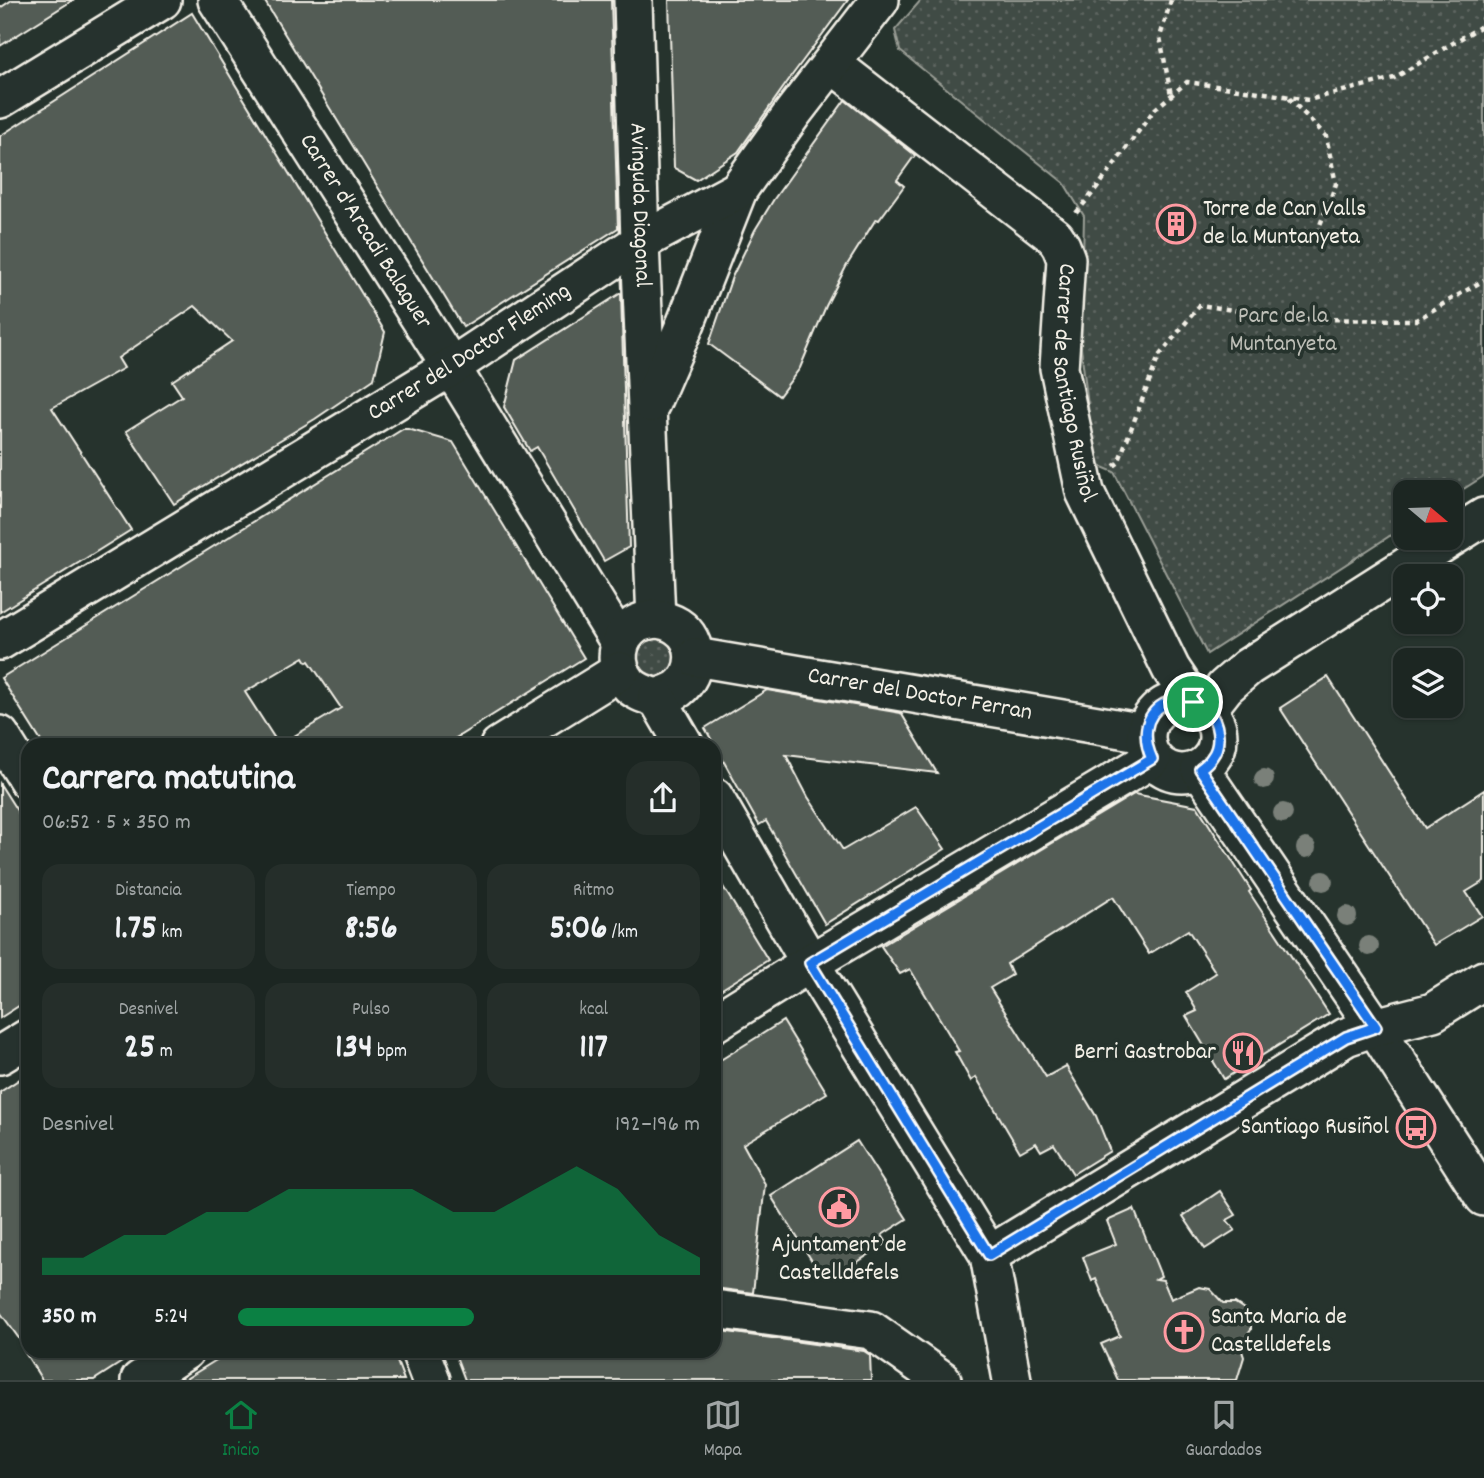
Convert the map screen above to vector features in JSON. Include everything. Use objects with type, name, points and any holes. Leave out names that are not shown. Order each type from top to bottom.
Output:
[{"type":"street","points":[[0,99],[162,0]]},
{"type":"street","name":"Carrer d'Arcadi Balaguer","points":[[217,0],[451,367],[620,657]]},
{"type":"street","name":"Avinguda Diagonal","points":[[634,0],[640,242],[656,619]]},
{"type":"street","name":"Carrer del Doctor Fleming","points":[[0,641],[451,367],[640,242],[738,190],[792,114],[880,0]]},
{"type":"street","name":"Carrer de Santiago Rusiñol","points":[[832,64],[1055,237],[1061,247],[1066,259],[1059,369],[1085,492],[1171,669],[1200,706]]},
{"type":"street","name":"Avinguda Diagonal","points":[[648,410],[738,190]]},
{"type":"street","points":[[1200,706],[1248,667],[1484,517]]},
{"type":"street","points":[[656,619],[669,621],[680,628],[689,638],[695,657],[689,678],[677,690],[657,698],[640,693],[629,685],[620,657],[626,634],[643,621],[656,619]]},
{"type":"street","points":[[510,738],[620,657]]},
{"type":"street","name":"Carrer del Doctor Ferran","points":[[695,657],[1149,746]]},
{"type":"street","points":[[657,698],[680,738]]},
{"type":"street","points":[[1181,700],[1200,706],[1215,721],[1219,738],[1213,757],[1200,769],[1190,773],[1177,774],[1164,770],[1149,746],[1150,718],[1165,704],[1181,700]]},
{"type":"street","points":[[0,735],[21,769]]},
{"type":"street","points":[[721,1019],[1149,746]]},
{"type":"street","points":[[1200,769],[1376,1027],[1484,1197]]},
{"type":"street","points":[[721,809],[810,963],[989,1255],[1013,1380]]},
{"type":"street","points":[[989,1255],[1346,1037],[1433,1012],[1484,980]]},
{"type":"street","points":[[0,1055],[21,1042]]},
{"type":"street","points":[[721,1310],[871,1330],[942,1380]]},
{"type":"street","points":[[140,1380],[175,1358]]},
{"type":"street","points":[[423,1358],[431,1380]]},
{"type":"path","points":[[1171,0],[1160,37],[1171,96]]},
{"type":"path","points":[[1055,237],[1097,188],[1154,110],[1187,82],[1308,100],[1394,78],[1480,27],[1484,17]]},
{"type":"path","points":[[1289,97],[1326,136],[1336,184],[1315,235]]},
{"type":"path","points":[[1085,492],[1118,463],[1159,356],[1200,305],[1294,319],[1416,320],[1484,280]]},
{"type":"green space","name":"Parc de la Muntanyeta","points":[[921,0],[1484,0],[1484,476],[1463,489],[1463,480],[1393,480],[1393,534],[1207,654],[1114,472],[1095,464],[1081,348],[1084,216],[1064,183],[900,51],[895,30]]},
{"type":"green space","points":[[656,635],[673,643],[678,657],[670,673],[660,679],[650,677],[632,662],[642,640]]},
{"type":"building","points":[[12,0],[73,0],[0,46],[0,8]]},
{"type":"building","points":[[264,0],[611,0],[618,228],[463,327]]},
{"type":"building","points":[[669,0],[848,0],[738,152],[696,180],[674,168]]},
{"type":"building","points":[[192,13],[385,332],[374,379],[315,419],[174,504],[126,431],[182,396],[172,381],[232,341],[195,306],[118,358],[124,368],[52,408],[131,530],[0,612],[0,136]]},
{"type":"building","points":[[845,100],[915,155],[897,180],[904,186],[879,220],[876,219],[847,265],[800,368],[779,396],[709,344],[732,277],[755,230]]},
{"type":"building","points":[[621,293],[629,547],[604,561],[537,447],[530,451],[504,407],[516,360]]},
{"type":"building","points":[[403,429],[453,442],[584,658],[456,738],[291,738],[341,708],[304,657],[245,692],[275,738],[39,738],[1,678]]},
{"type":"building","points":[[1328,677],[1425,828],[1484,790],[1484,881],[1466,892],[1482,916],[1434,945],[1280,708]]},
{"type":"building","points":[[767,690],[901,713],[937,773],[786,755],[808,797],[843,850],[916,807],[945,849],[825,924],[766,821],[759,825],[721,757],[721,738],[711,738],[705,728]]},
{"type":"building","points":[[0,784],[21,817],[21,1004],[0,1018]]},
{"type":"building","points":[[1134,794],[1197,806],[1251,890],[1249,892],[1329,1014],[1224,1079],[1186,1016],[1197,1011],[1186,992],[1216,973],[1188,930],[1149,954],[1113,897],[1007,964],[1012,975],[990,988],[1046,1077],[1066,1066],[1096,1116],[1110,1151],[1073,1174],[1054,1144],[1041,1151],[1036,1143],[1020,1152],[976,1077],[971,1081],[955,1052],[959,1051],[910,969],[900,974],[881,946]]},
{"type":"building","points":[[721,883],[768,960],[721,990]]},
{"type":"building","points":[[783,1021],[827,1093],[743,1144],[765,1184],[753,1293],[721,1289],[721,1060]]},
{"type":"building","points":[[20,1079],[21,1341],[0,1312],[0,1092]]},
{"type":"building","name":"Ajuntament de Castelldefels","points":[[857,1141],[907,1219],[882,1235],[887,1243],[840,1273],[834,1263],[819,1272],[771,1196]]},
{"type":"building","points":[[1220,1191],[1236,1215],[1227,1220],[1235,1230],[1205,1249],[1183,1216]]},
{"type":"building","name":"Santa Maria de Castelldefels","points":[[1134,1209],[1161,1276],[1156,1279],[1163,1280],[1171,1299],[1199,1287],[1210,1289],[1223,1303],[1235,1303],[1251,1317],[1251,1330],[1240,1345],[1244,1357],[1237,1380],[1118,1380],[1101,1344],[1120,1336],[1096,1279],[1092,1281],[1083,1257],[1116,1244],[1107,1221]]},
{"type":"building","points":[[721,1331],[864,1351],[870,1355],[871,1380],[465,1380],[457,1358],[721,1358]]},
{"type":"building","points":[[28,1358],[128,1358],[94,1380],[42,1380]]},
{"type":"building","points":[[220,1358],[396,1358],[404,1380],[184,1380]]},
{"type":"place","name":"Torre de Can Valls de la Muntanyeta","points":[[1176,224]]},
{"type":"place","name":"Berri Gastrobar","points":[[1243,1053]]},
{"type":"place","name":"Santiago Rusiñol","points":[[1416,1128]]},
{"type":"place","name":"Ajuntament de Castelldefels","points":[[839,1207]]},
{"type":"place","name":"Santa Maria de Castelldefels","points":[[1184,1332]]},
{"type":"route","points":[[1181,700],[1193,702],[1207,710],[1215,721],[1219,738],[1213,757],[1200,769],[1376,1027],[1346,1037],[989,1255],[810,963],[1152,759],[1146,746],[1145,733],[1154,712],[1165,704],[1181,700]]}]
